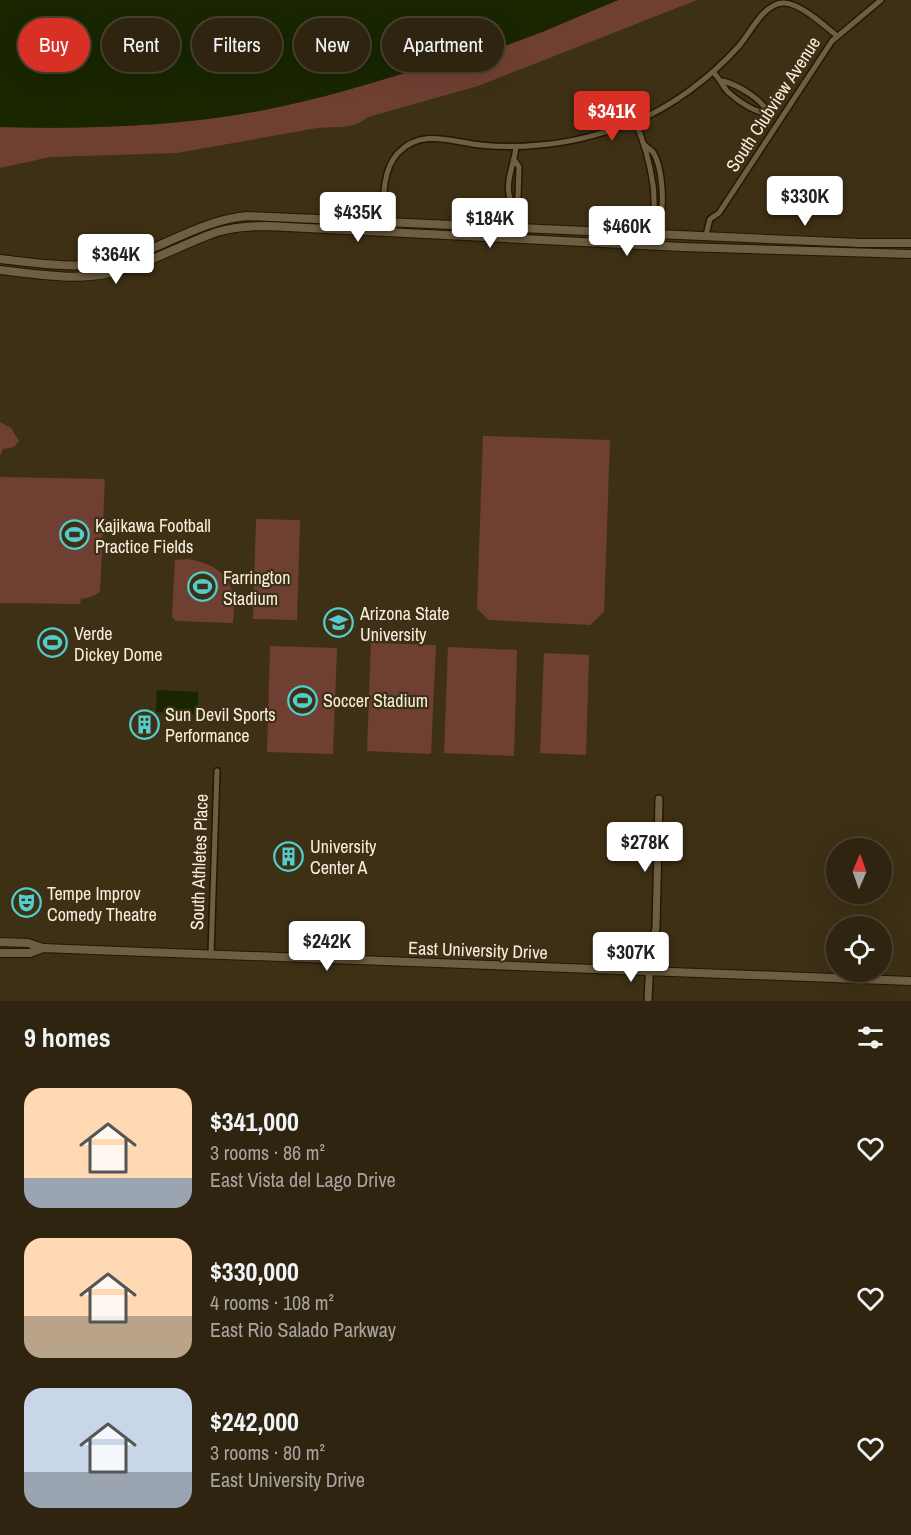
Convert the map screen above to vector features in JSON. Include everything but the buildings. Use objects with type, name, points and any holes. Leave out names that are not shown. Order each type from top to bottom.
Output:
[{"type":"main road","points":[[0,258],[78,266],[104,264],[133,256],[203,225],[226,218],[247,216],[860,243],[911,243]]},
{"type":"main road","points":[[0,270],[71,276],[99,275],[146,262],[217,232],[244,226],[911,254]]},
{"type":"main road","name":"East University Drive","points":[[0,942],[28,942],[43,948],[911,981]]},
{"type":"main road","name":"East University Drive","points":[[0,952],[30,953],[43,948]]},
{"type":"street","name":"South Clubview Avenue","points":[[706,235],[710,219],[719,213],[837,36],[881,0]]},
{"type":"street","points":[[383,231],[388,171],[394,158],[407,145],[434,138],[478,145],[540,146],[587,138],[635,121],[679,97],[714,72],[739,46],[767,10],[776,4],[787,3],[796,6],[837,36]]},
{"type":"street","points":[[714,72],[723,81],[731,83],[765,105],[768,113],[779,120]]},
{"type":"street","points":[[635,121],[646,146],[654,187],[654,214],[658,222],[656,245]]},
{"type":"street","points":[[513,205],[509,198],[510,167],[515,161],[516,147]]},
{"type":"street","points":[[511,226],[513,205],[518,198],[519,166],[515,161]]},
{"type":"street","name":"South Athletes Place","points":[[211,954],[217,771]]},
{"type":"street","points":[[648,1001],[656,928],[658,799]]},
{"type":"shaded area","points":[[0,0],[618,0],[504,46],[504,18],[382,18],[382,72],[407,72],[302,102],[264,110],[199,120],[132,126],[0,127]]},
{"type":"shaded area","points":[[618,0],[697,0],[478,86],[368,117],[350,126],[317,128],[177,153],[50,157],[0,168],[0,127],[132,126],[199,120],[264,110],[321,97],[407,72],[414,72],[415,74],[422,72],[504,72],[504,46]]},
{"type":"shaded area","points":[[0,422],[11,428],[19,441],[14,447],[3,449],[0,456]]},
{"type":"shaded area","points":[[483,436],[610,440],[604,612],[590,625],[488,620],[477,608]]},
{"type":"shaded area","points":[[0,477],[105,479],[100,592],[81,599],[80,604],[0,603]]},
{"type":"shaded area","points":[[256,519],[300,520],[297,620],[253,619]]},
{"type":"shaded area","name":"Farrington Stadium","points":[[188,559],[212,567],[227,579],[233,598],[233,623],[176,621],[172,617],[175,560]]},
{"type":"shaded area","points":[[371,643],[436,645],[431,754],[367,751]]},
{"type":"shaded area","name":"Soccer Stadium","points":[[270,646],[337,648],[333,754],[267,752]]},
{"type":"shaded area","points":[[448,647],[517,650],[514,756],[444,753]]},
{"type":"shaded area","points":[[544,653],[589,655],[586,755],[540,753]]},
{"type":"shaded area","points":[[157,690],[198,692],[198,714],[156,712]]},
{"type":"place","name":"Kajikawa Football Practice Fields","points":[[74,535]]},
{"type":"place","name":"Farrington Stadium","points":[[202,587]]},
{"type":"place","name":"Arizona State University","points":[[339,623]]},
{"type":"place","name":"Verde Dickey Dome","points":[[53,643]]},
{"type":"place","name":"Soccer Stadium","points":[[302,700]]},
{"type":"place","name":"Sun Devil Sports Performance","points":[[144,724]]},
{"type":"place","name":"University Center A","points":[[289,856]]},
{"type":"place","name":"Tempe Improv Comedy Theatre","points":[[26,903]]}]
